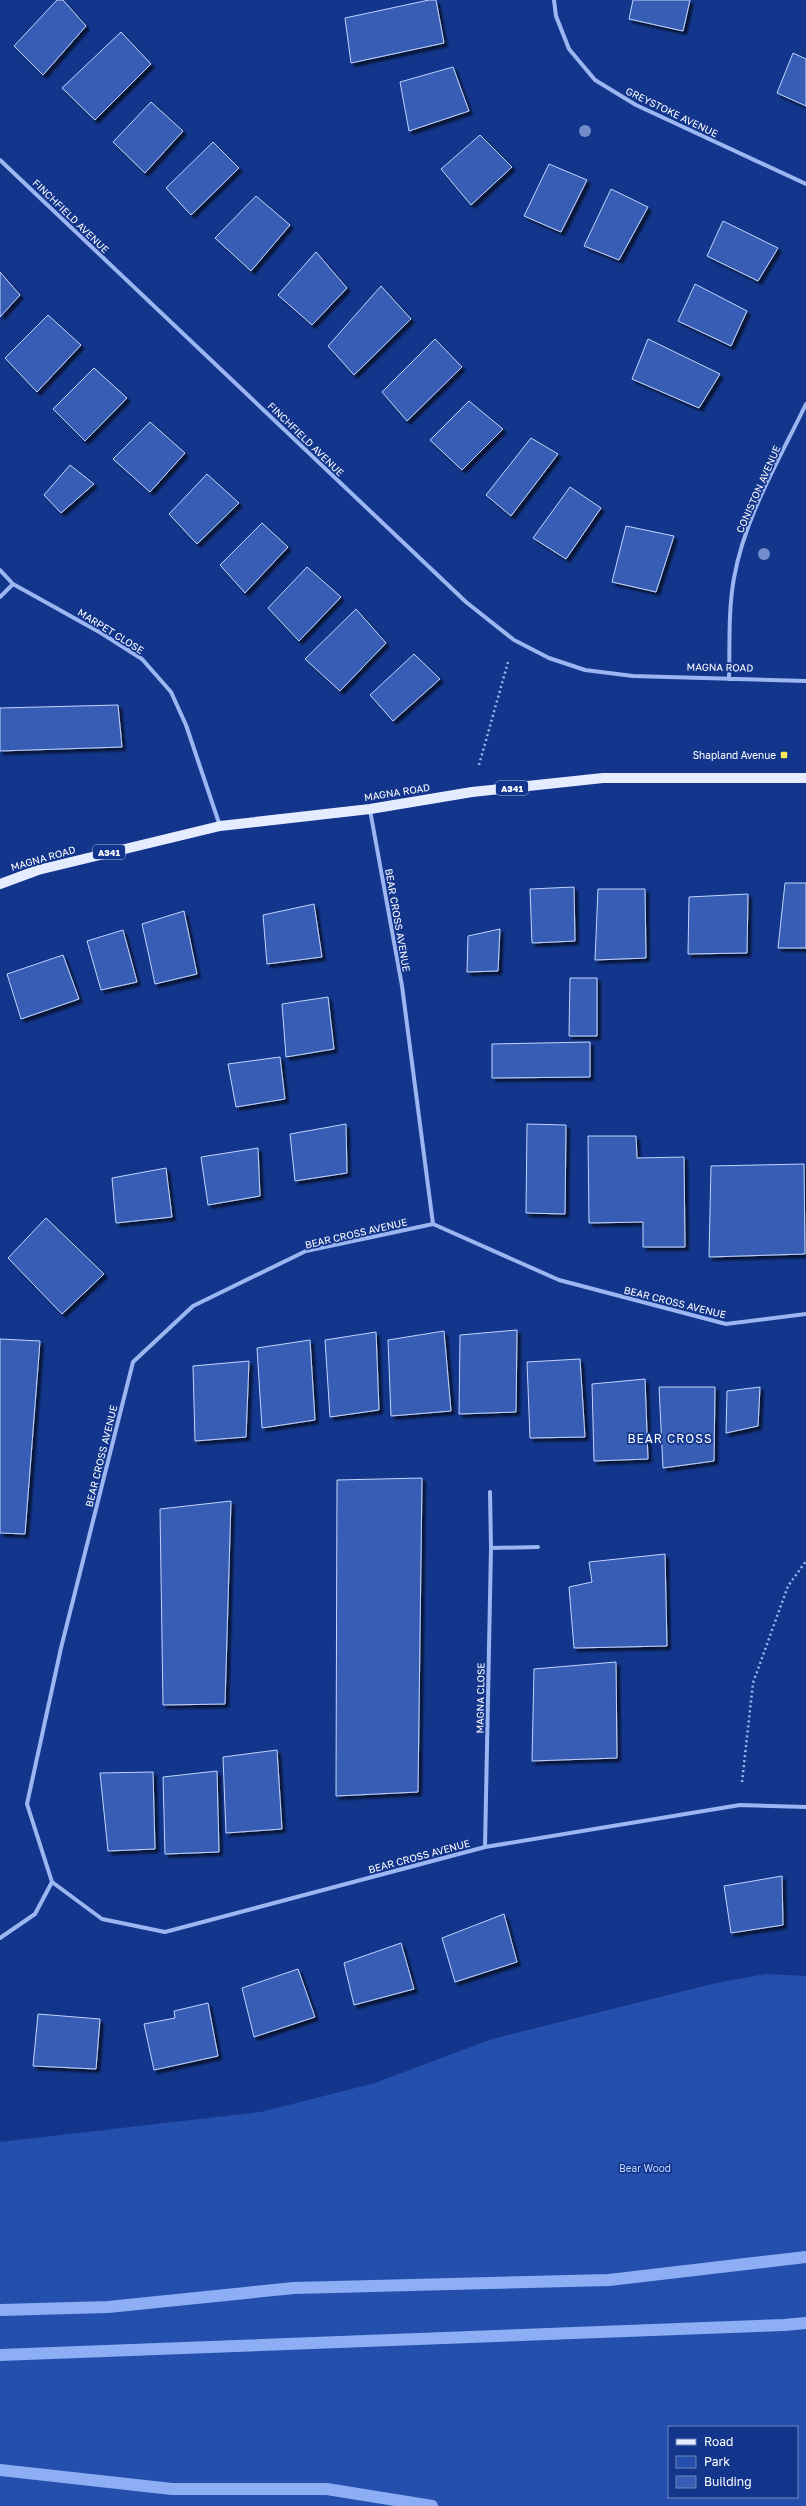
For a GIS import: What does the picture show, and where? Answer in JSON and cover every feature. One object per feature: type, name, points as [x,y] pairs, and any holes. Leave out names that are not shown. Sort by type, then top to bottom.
[{"type":"main road","name":"MAGNA ROAD","points":[[0,884],[38,870],[220,826],[370,809],[472,792],[603,778],[806,778]]},
{"type":"street","name":"GREYSTOKE AVENUE","points":[[554,0],[556,16],[569,49],[595,80],[636,105],[806,184]]},
{"type":"street","name":"FINCHFIELD AVENUE","points":[[0,160],[466,602],[514,640],[550,658],[585,670],[633,676]]},
{"type":"street","name":"CONISTON AVENUE","points":[[729,679],[734,579],[744,537],[762,493],[806,404]]},
{"type":"street","name":"MARPET CLOSE","points":[[0,570],[13,584],[101,633],[142,660],[171,692],[186,725],[220,826]]},
{"type":"street","points":[[0,597],[13,584]]},
{"type":"street","name":"MAGNA ROAD","points":[[633,676],[806,681]]},
{"type":"street","name":"BEAR CROSS AVENUE","points":[[370,809],[402,986],[433,1224]]},
{"type":"street","name":"BEAR CROSS AVENUE","points":[[806,1314],[726,1324],[559,1280],[433,1224],[306,1251],[193,1306],[133,1362],[61,1648],[27,1804],[52,1882],[102,1919],[165,1932],[485,1847],[740,1805],[806,1807]]},
{"type":"street","name":"MAGNA CLOSE","points":[[485,1847],[491,1548],[490,1492]]},
{"type":"street","points":[[491,1548],[538,1547]]},
{"type":"street","points":[[0,1938],[35,1914],[52,1882]]},
{"type":"path","points":[[472,792],[514,640]]},
{"type":"path","points":[[740,1805],[753,1683],[788,1586],[806,1561]]},
{"type":"green space","name":"Bear Wood","points":[[766,1974],[806,1976],[806,2506],[0,2506],[0,2142],[261,2112],[375,2083],[492,2039],[716,1983]]},
{"type":"building","points":[[57,0],[63,0],[86,26],[43,75],[14,46]]},
{"type":"building","points":[[429,0],[436,0],[444,43],[351,63],[345,18]]},
{"type":"building","points":[[633,0],[690,0],[683,31],[629,19]]},
{"type":"building","points":[[121,32],[151,64],[95,120],[62,88]]},
{"type":"building","points":[[793,53],[806,59],[806,106],[777,93]]},
{"type":"building","points":[[453,67],[469,111],[409,131],[400,82]]},
{"type":"building","points":[[151,102],[183,131],[145,173],[113,142]]},
{"type":"building","points":[[480,135],[512,167],[471,205],[441,169]]},
{"type":"building","points":[[213,142],[239,168],[191,215],[166,188]]},
{"type":"building","points":[[549,164],[587,180],[561,232],[524,216]]},
{"type":"building","points":[[611,189],[648,207],[619,260],[584,246]]},
{"type":"building","points":[[256,196],[290,225],[251,271],[215,238]]},
{"type":"building","points":[[723,221],[778,248],[758,281],[707,256]]},
{"type":"building","points":[[316,252],[347,288],[312,325],[278,295]]},
{"type":"building","points":[[0,272],[20,295],[0,317]]},
{"type":"building","points":[[695,284],[747,311],[731,346],[678,321]]},
{"type":"building","points":[[381,286],[411,319],[354,375],[328,346]]},
{"type":"building","points":[[48,315],[81,345],[37,392],[5,358]]},
{"type":"building","points":[[435,339],[462,367],[407,421],[382,392]]},
{"type":"building","points":[[648,339],[720,374],[699,408],[632,379]]},
{"type":"building","points":[[94,368],[127,398],[85,441],[53,409]]},
{"type":"building","points":[[469,401],[503,429],[462,470],[430,440]]},
{"type":"building","points":[[150,422],[185,453],[150,492],[113,459]]},
{"type":"building","points":[[531,438],[558,454],[511,516],[486,495]]},
{"type":"building","points":[[70,465],[94,484],[61,513],[44,495]]},
{"type":"building","points":[[207,474],[239,503],[197,544],[169,514]]},
{"type":"building","points":[[570,487],[601,508],[566,559],[533,538]]},
{"type":"building","points":[[262,523],[288,547],[245,593],[220,565]]},
{"type":"building","points":[[626,526],[674,536],[656,592],[612,582]]},
{"type":"building","points":[[307,567],[341,597],[299,641],[268,608]]},
{"type":"building","points":[[356,609],[386,643],[340,691],[305,659]]},
{"type":"building","points":[[414,654],[440,679],[393,721],[370,695]]},
{"type":"building","points":[[118,705],[122,747],[0,751],[0,708]]},
{"type":"building","points":[[785,883],[806,883],[806,948],[778,948]]},
{"type":"building","points":[[574,887],[575,941],[532,943],[530,889]]},
{"type":"building","points":[[598,889],[645,889],[646,958],[595,960]]},
{"type":"building","points":[[748,894],[747,953],[688,954],[689,897]]},
{"type":"building","points":[[314,904],[322,957],[267,964],[263,915]]},
{"type":"building","points":[[184,911],[197,974],[155,984],[142,924]]},
{"type":"building","points":[[500,929],[498,971],[467,972],[468,936]]},
{"type":"building","points":[[123,930],[137,982],[101,990],[87,941]]},
{"type":"building","points":[[63,955],[79,999],[21,1019],[7,974]]},
{"type":"building","points":[[570,978],[597,978],[597,1036],[569,1036]]},
{"type":"building","points":[[328,997],[334,1049],[286,1057],[282,1004]]},
{"type":"building","points":[[590,1042],[590,1077],[492,1078],[492,1044]]},
{"type":"building","points":[[280,1057],[285,1099],[236,1107],[228,1064]]},
{"type":"building","points":[[346,1124],[347,1173],[295,1181],[290,1134]]},
{"type":"building","points":[[527,1124],[566,1125],[565,1214],[526,1213]]},
{"type":"building","points":[[588,1136],[636,1136],[637,1158],[684,1157],[685,1247],[643,1247],[643,1222],[589,1223]]},
{"type":"building","points":[[258,1148],[260,1196],[208,1205],[201,1157]]},
{"type":"building","points":[[804,1164],[805,1254],[709,1257],[711,1166]]},
{"type":"building","points":[[166,1168],[172,1217],[116,1223],[112,1178]]},
{"type":"building","points":[[46,1218],[104,1274],[62,1314],[8,1258]]},
{"type":"building","points":[[517,1330],[516,1412],[459,1414],[460,1335]]},
{"type":"building","points":[[444,1331],[451,1411],[391,1416],[388,1340]]},
{"type":"building","points":[[376,1332],[379,1410],[330,1417],[325,1340]]},
{"type":"building","points":[[0,1339],[40,1341],[25,1534],[0,1533]]},
{"type":"building","points":[[310,1340],[315,1420],[262,1428],[257,1348]]},
{"type":"building","points":[[580,1359],[585,1437],[530,1438],[527,1362]]},
{"type":"building","points":[[249,1361],[246,1437],[195,1441],[193,1366]]},
{"type":"building","points":[[645,1379],[648,1459],[594,1461],[592,1384]]},
{"type":"building","points":[[659,1387],[715,1387],[714,1461],[663,1468]]},
{"type":"building","points":[[760,1387],[758,1426],[726,1433],[727,1391]]},
{"type":"building","points":[[422,1478],[418,1792],[336,1796],[337,1480]]},
{"type":"building","points":[[231,1501],[225,1704],[163,1705],[160,1509]]},
{"type":"building","points":[[665,1554],[667,1646],[574,1648],[569,1587],[592,1582],[589,1562]]},
{"type":"building","points":[[616,1662],[617,1758],[532,1761],[534,1669]]},
{"type":"building","points":[[277,1750],[282,1829],[226,1833],[223,1757]]},
{"type":"building","points":[[217,1771],[219,1852],[165,1854],[163,1777]]},
{"type":"building","points":[[153,1772],[155,1849],[108,1851],[100,1773]]},
{"type":"building","points":[[782,1876],[783,1925],[731,1933],[724,1886]]},
{"type":"building","points":[[504,1914],[517,1962],[455,1982],[442,1938]]},
{"type":"building","points":[[401,1943],[414,1989],[354,2005],[344,1963]]},
{"type":"building","points":[[298,1969],[315,2017],[254,2037],[242,1988]]},
{"type":"building","points":[[208,2003],[218,2056],[154,2070],[144,2024],[175,2018],[174,2011]]},
{"type":"building","points":[[38,2014],[100,2019],[96,2069],[33,2066]]},
{"type":"waterway","points":[[0,2310],[108,2307],[294,2288],[609,2280],[806,2257]]},
{"type":"waterway","points":[[0,2355],[806,2323]]},
{"type":"waterway","points":[[0,2470],[172,2489],[327,2489],[432,2506]]},
{"type":"place","name":"Shapland Avenue","points":[[784,755]]},
{"type":"district","name":"BEAR CROSS","points":[[670,1438]]}]
